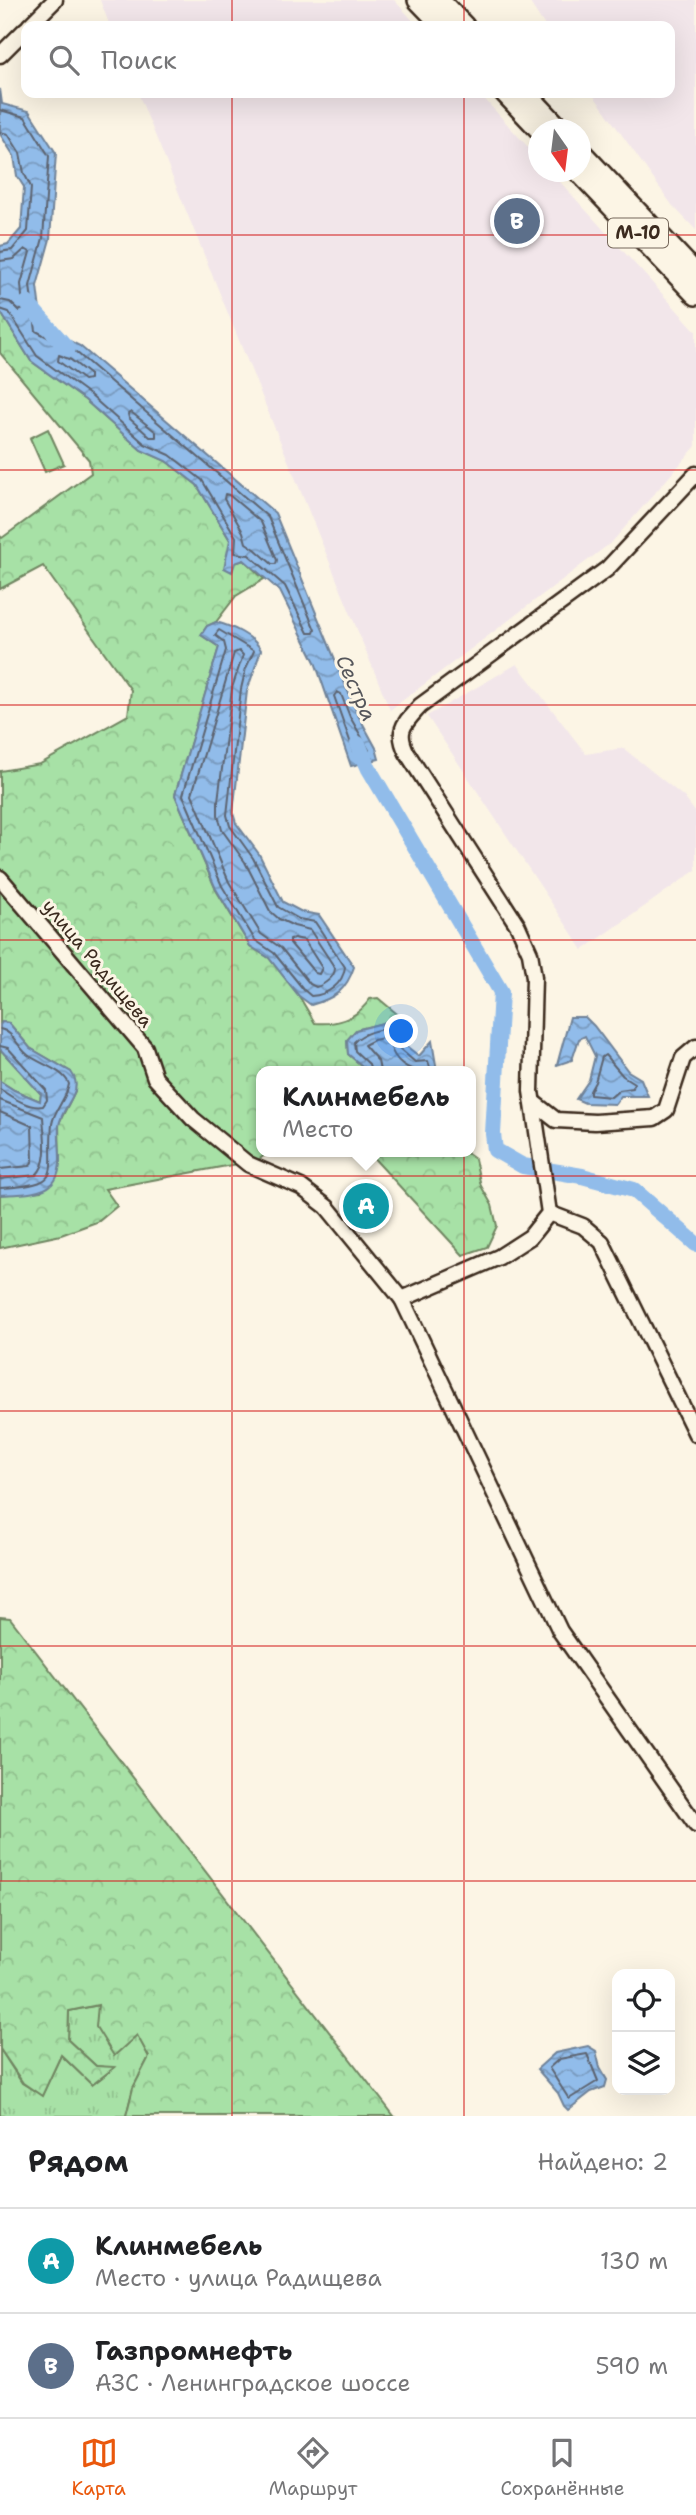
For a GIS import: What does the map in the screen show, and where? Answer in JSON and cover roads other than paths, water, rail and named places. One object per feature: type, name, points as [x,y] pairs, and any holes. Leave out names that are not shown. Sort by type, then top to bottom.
[{"type":"highway","points":[[418,0],[438,21]]},
{"type":"highway","points":[[439,0],[459,21]]},
{"type":"highway","points":[[510,98],[530,119]]},
{"type":"highway","points":[[531,98],[551,119]]},
{"type":"highway","name":"М-10","points":[[591,163],[696,274]]},
{"type":"highway","name":"М-10","points":[[589,182],[696,295]]},
{"type":"street","points":[[33,21],[55,0]]},
{"type":"street","points":[[0,55],[21,33]]},
{"type":"street","points":[[402,1299],[499,1258],[530,1237],[549,1213],[531,1091],[534,977],[530,953],[518,926],[407,753],[403,745],[403,725],[420,706],[607,569],[696,474]]},
{"type":"street","name":"улица Радищева","points":[[0,878],[145,1048],[155,1078],[193,1119],[248,1164],[302,1186],[327,1207],[402,1299],[560,1631],[696,1825]]},
{"type":"street","points":[[533,1105],[556,1120],[595,1122],[654,1118],[666,1110],[684,1058],[696,1048]]},
{"type":"street","points":[[549,1213],[583,1226],[602,1242],[696,1434]]},
{"type":"water","points":[[0,89],[2,104],[29,111],[56,153],[50,239],[37,286],[42,327],[80,346],[275,513],[357,713],[379,759],[351,766],[315,662],[280,591],[244,560],[235,563],[232,572],[224,568],[230,540],[197,485],[166,461],[141,450],[85,400],[31,361],[0,311],[0,246],[8,244],[21,229],[24,187],[17,176],[14,156],[0,134]]},
{"type":"water","points":[[216,622],[248,636],[261,650],[247,691],[233,813],[236,823],[259,854],[283,902],[302,912],[319,915],[354,967],[343,988],[327,999],[311,1005],[299,996],[269,958],[250,946],[216,889],[175,795],[219,647],[201,635],[207,626]]},
{"type":"water","points":[[570,1017],[585,1017],[594,1026],[628,1071],[641,1079],[648,1096],[621,1096],[615,1104],[585,1103],[576,1099],[589,1080],[595,1056],[585,1036],[579,1039],[572,1060],[557,1065]]},
{"type":"water","points":[[402,1018],[410,1019],[412,1032],[405,1045],[419,1056],[432,1041],[436,1066],[362,1066],[348,1054],[347,1040],[356,1030]]},
{"type":"water","points":[[2,1022],[9,1023],[30,1048],[71,1072],[75,1079],[74,1092],[59,1126],[59,1171],[52,1184],[35,1192],[0,1195],[0,1081],[40,1101],[41,1094],[0,1049]]},
{"type":"water","points":[[588,2046],[596,2051],[600,2068],[607,2080],[605,2087],[591,2092],[568,2110],[558,2093],[537,2069],[555,2053]]},
{"type":"waterway","name":"Сестра","points":[[27,303],[68,349]]},
{"type":"waterway","name":"Сестра","points":[[358,744],[369,769],[501,992],[493,1134],[495,1150],[523,1166],[582,1176],[634,1190],[696,1244]]},
{"type":"place","name":"Газпромнефть","points":[[517,221]]},
{"type":"place","name":"Клинмебель","points":[[366,1206]]}]
